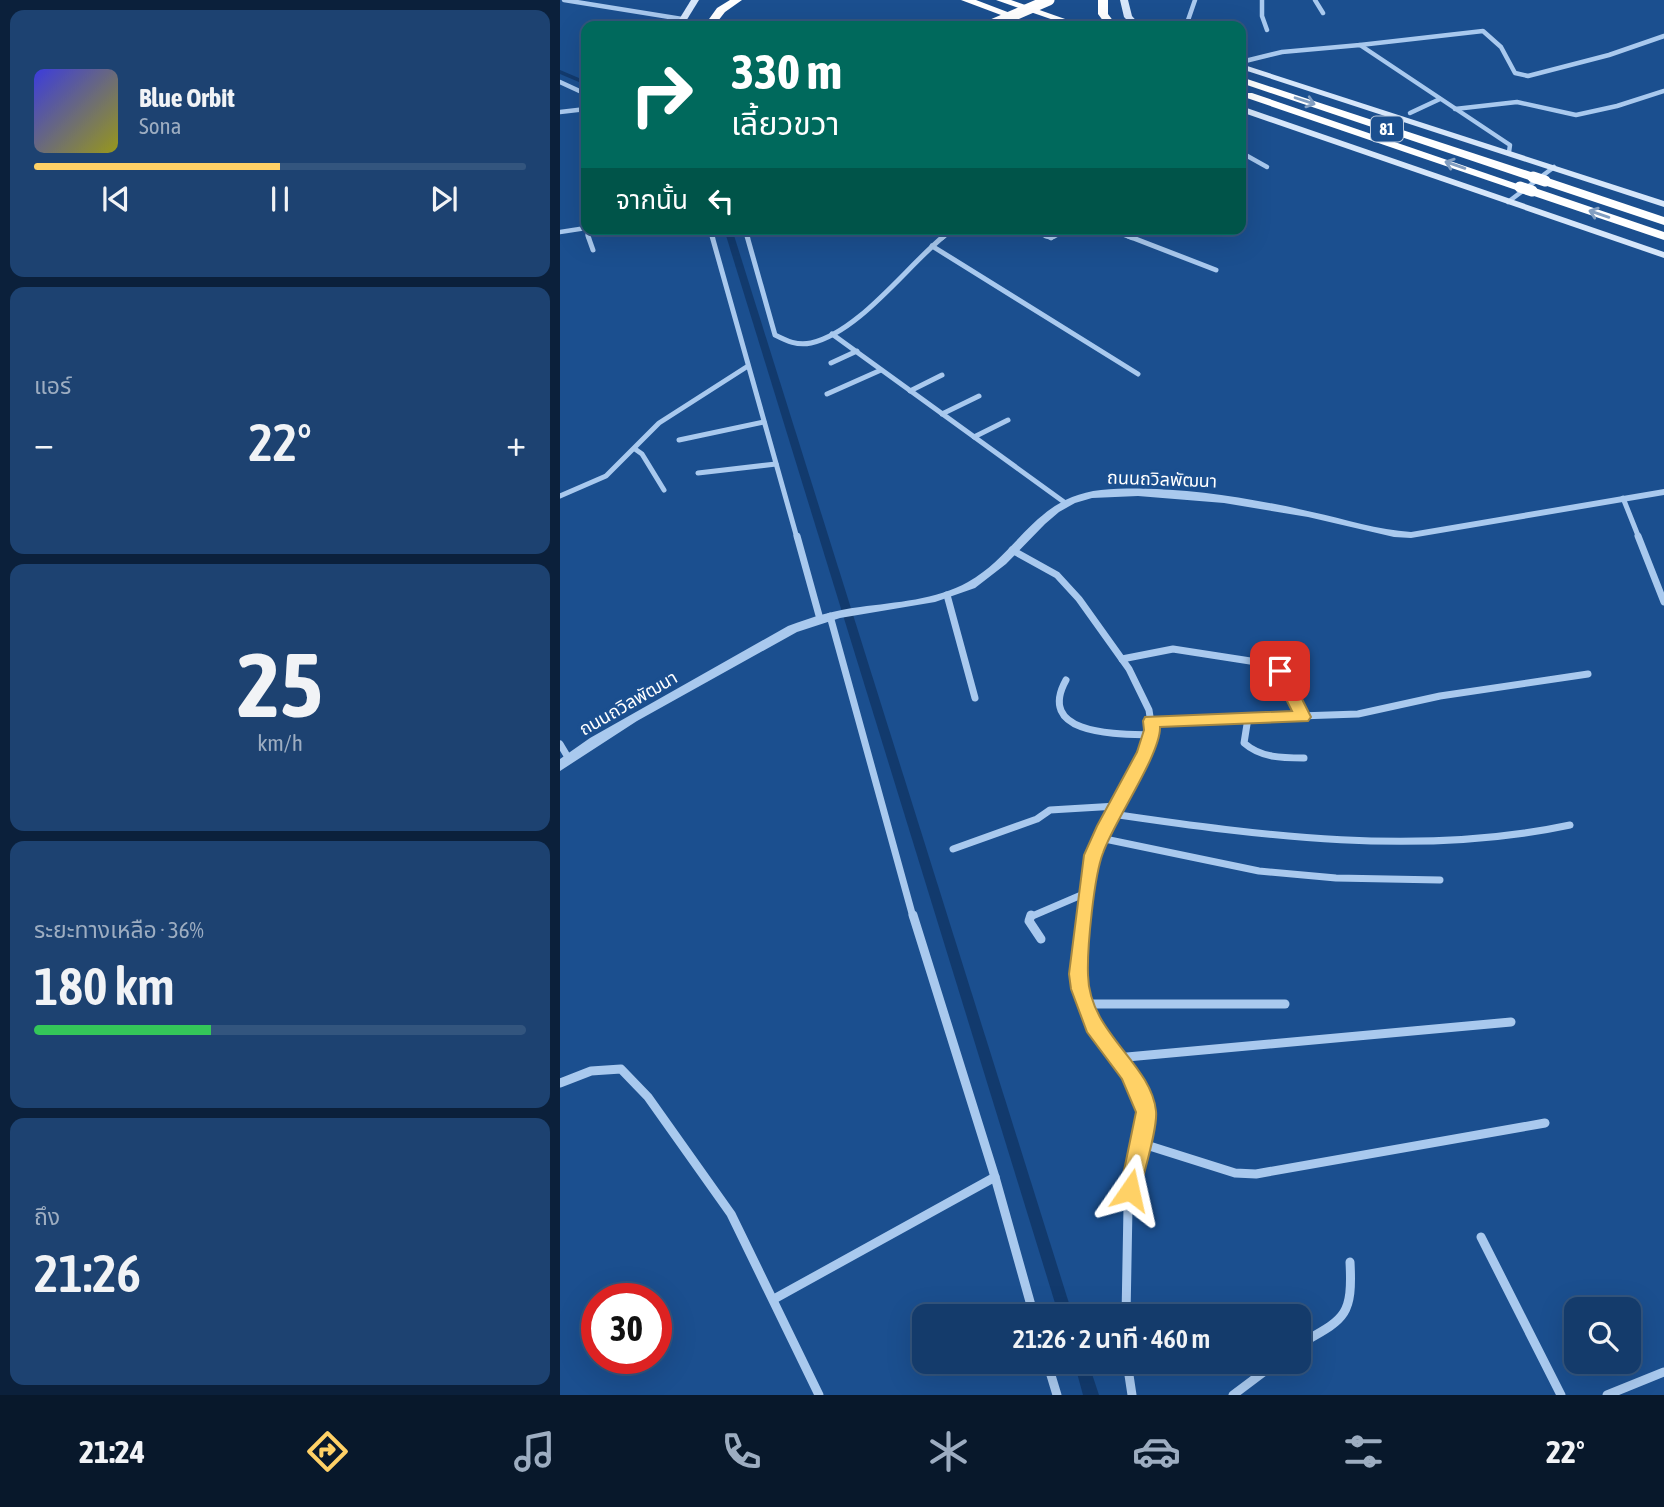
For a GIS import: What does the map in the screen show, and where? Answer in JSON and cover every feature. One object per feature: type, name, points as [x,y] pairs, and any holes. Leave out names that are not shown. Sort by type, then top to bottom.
[{"type":"highway","points":[[700,21],[714,0]]},
{"type":"highway","points":[[713,21],[721,10],[737,0]]},
{"type":"highway","points":[[964,0],[1029,21]]},
{"type":"highway","points":[[1001,0],[1065,21]]},
{"type":"highway","points":[[1001,21],[1049,0]]},
{"type":"highway","points":[[1016,21],[1064,0]]},
{"type":"highway","points":[[1103,0],[1103,14],[1108,21]]},
{"type":"highway","name":"81","points":[[1246,82],[1664,221]]},
{"type":"highway","name":"81","points":[[1246,95],[1664,236]]},
{"type":"main road","points":[[681,21],[695,0]]},
{"type":"main road","points":[[1124,0],[1128,17],[1132,21]]},
{"type":"main road","points":[[1246,66],[1664,204]]},
{"type":"main road","points":[[1246,111],[1664,255]]},
{"type":"street","points":[[564,0],[670,21]]},
{"type":"street","points":[[1188,21],[1195,0]]},
{"type":"street","points":[[1262,0],[1262,16],[1267,30]]},
{"type":"street","points":[[1315,0],[1323,13]]},
{"type":"street","points":[[1246,63],[1282,52],[1483,31],[1502,47],[1515,73],[1528,76],[1664,36]]},
{"type":"street","points":[[1360,45],[1510,145],[1509,152]]},
{"type":"street","points":[[560,82],[581,92]]},
{"type":"street","points":[[1455,109],[1517,102],[1576,115],[1617,106],[1664,91]]},
{"type":"street","points":[[1410,113],[1440,99]]},
{"type":"street","points":[[560,112],[581,110]]},
{"type":"street","points":[[1246,156],[1267,167]]},
{"type":"street","points":[[1508,202],[1554,167]]},
{"type":"street","points":[[560,232],[581,230]]},
{"type":"street","points":[[588,235],[593,250]]},
{"type":"street","points":[[712,235],[776,464],[829,616],[912,912],[995,1177],[1031,1304]]},
{"type":"street","points":[[747,235],[775,335],[783,342],[791,343],[806,343],[832,334],[857,320],[946,235]]},
{"type":"street","points":[[1125,235],[1216,270]]},
{"type":"street","points":[[932,246],[1138,374]]},
{"type":"street","points":[[832,334],[1065,502]]},
{"type":"street","points":[[831,363],[857,351]]},
{"type":"street","points":[[560,496],[598,482],[659,423],[748,366]]},
{"type":"street","points":[[827,394],[881,370]]},
{"type":"street","points":[[910,391],[942,375]]},
{"type":"street","points":[[942,414],[979,396]]},
{"type":"street","points":[[974,438],[1008,420]]},
{"type":"street","points":[[679,440],[764,422]]},
{"type":"street","points":[[635,449],[664,489]]},
{"type":"street","points":[[698,473],[776,464]]},
{"type":"street","name":"ถนนถวิลพัฒนา","points":[[564,763],[602,737],[791,630],[829,616],[947,595],[984,577],[1035,524],[1065,502],[1111,493],[1182,495],[1287,508],[1394,534],[1411,535],[1664,492]]},
{"type":"street","points":[[1623,498],[1664,602]]},
{"type":"street","points":[[1012,550],[1057,575],[1079,599],[1122,659],[1149,710],[1151,721],[1151,735],[1133,779],[1093,855],[1086,893],[1079,974],[1084,1004],[1100,1040],[1129,1073],[1141,1095],[1146,1112],[1128,1207],[1126,1304]]},
{"type":"street","points":[[947,595],[975,698]]},
{"type":"street","points":[[1122,659],[1173,649],[1263,661],[1276,666],[1280,671],[1303,717]]},
{"type":"street","points":[[1151,721],[1358,714],[1440,696],[1588,674]]},
{"type":"street","points":[[1066,680],[1059,698],[1067,721],[1077,727],[1097,731],[1151,735]]},
{"type":"street","points":[[1248,718],[1244,743],[1248,748],[1282,757],[1304,758]]},
{"type":"street","points":[[560,744],[564,763]]},
{"type":"street","points":[[953,849],[1037,819],[1050,810],[1115,810],[1293,839],[1386,842],[1470,839],[1570,825]]},
{"type":"street","points":[[1100,838],[1259,871],[1336,878],[1440,880]]},
{"type":"street","points":[[1041,939],[1031,927],[1031,915],[1086,893]]},
{"type":"street","points":[[1084,1004],[1284,1004]]},
{"type":"street","points":[[1116,1058],[1511,1023]]},
{"type":"street","points":[[560,1083],[591,1071],[608,1068],[621,1069],[633,1079],[731,1214],[819,1395]]},
{"type":"street","points":[[1140,1143],[1235,1172],[1256,1174],[1545,1123]]},
{"type":"street","points":[[774,1299],[995,1177]]},
{"type":"street","points":[[1481,1237],[1561,1395]]},
{"type":"street","points":[[1311,1337],[1343,1318],[1352,1297],[1350,1262]]},
{"type":"street","points":[[1607,1395],[1664,1372]]},
{"type":"street","points":[[1051,1374],[1057,1395]]},
{"type":"street","points":[[1129,1374],[1132,1395]]},
{"type":"street","points":[[1233,1395],[1260,1374]]},
{"type":"waterway","points":[[560,72],[581,81]]},
{"type":"waterway","points":[[730,235],[1062,1304]]},
{"type":"waterway","points":[[1085,1374],[1091,1395]]},
{"type":"route","points":[[1130,1190],[1146,1112],[1141,1095],[1129,1073],[1100,1040],[1080,989],[1086,893],[1093,855],[1105,826],[1133,779],[1145,752],[1152,730],[1151,721],[1303,717],[1280,671]]}]
